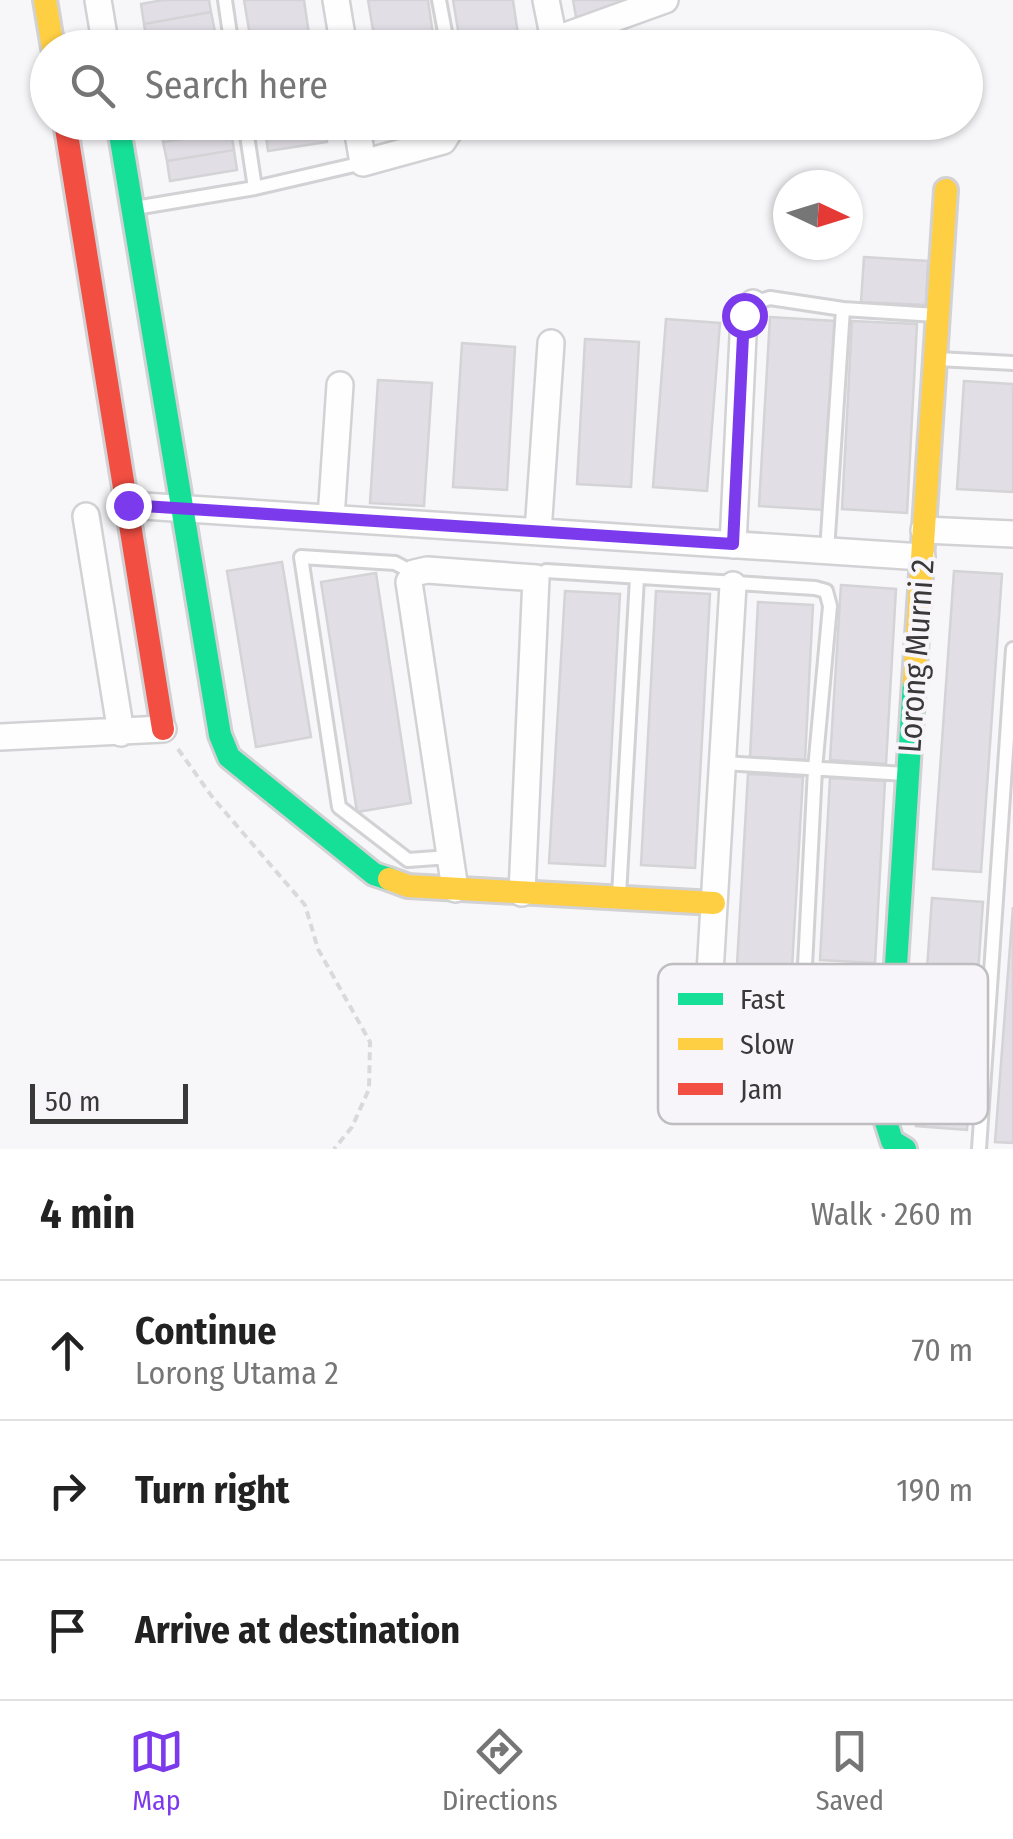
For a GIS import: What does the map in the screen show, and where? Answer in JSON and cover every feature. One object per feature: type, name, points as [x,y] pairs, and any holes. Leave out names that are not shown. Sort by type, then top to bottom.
[{"type":"street","points":[[45,0],[49,30]]},
{"type":"street","points":[[98,0],[103,30]]},
{"type":"street","points":[[336,0],[341,30]]},
{"type":"street","points":[[546,0],[551,30]]},
{"type":"street","points":[[589,30],[665,0]]},
{"type":"street","points":[[0,736],[164,729],[68,140]]},
{"type":"street","points":[[121,140],[220,735],[229,757],[374,874],[408,886],[714,903]]},
{"type":"street","points":[[359,140],[363,163],[444,140]]},
{"type":"street","name":"Lorong Murni 2","points":[[896,964],[946,190]]},
{"type":"street","points":[[733,544],[744,315],[753,303]]},
{"type":"street","points":[[538,532],[551,343]]},
{"type":"street","points":[[331,518],[340,385]]},
{"type":"street","points":[[128,505],[922,557]]},
{"type":"street","points":[[86,516],[121,733]]},
{"type":"street","points":[[924,530],[1013,534]]},
{"type":"street","points":[[455,889],[409,582],[414,573],[427,570],[536,578],[522,893]]},
{"type":"street","points":[[710,964],[733,585]]},
{"type":"street","name":"Lorong Murni 2","points":[[887,1124],[892,1141],[905,1149]]},
{"type":"lane","points":[[224,0],[229,30]]},
{"type":"lane","points":[[439,0],[445,30]]},
{"type":"lane","points":[[248,140],[256,188]]},
{"type":"lane","points":[[132,208],[256,188],[363,163]]},
{"type":"lane","points":[[753,303],[770,298],[938,316]]},
{"type":"lane","points":[[827,551],[843,308]]},
{"type":"lane","points":[[935,358],[1013,363]]},
{"type":"lane","points":[[414,573],[395,562],[301,557],[338,807],[408,860],[450,856]]},
{"type":"lane","points":[[536,578],[546,571],[826,591],[830,606],[815,769],[805,964]]},
{"type":"lane","points":[[619,898],[636,578]]},
{"type":"lane","points":[[988,1028],[1013,649]]},
{"type":"lane","points":[[723,763],[908,774]]},
{"type":"lane","points":[[980,1149],[982,1124]]},
{"type":"path","points":[[164,729],[213,798],[305,904],[318,949],[370,1042],[369,1090],[352,1127],[334,1149]]},
{"type":"building","points":[[209,0],[211,12],[144,24],[141,4]]},
{"type":"building","points":[[244,0],[304,0],[308,30],[249,30]]},
{"type":"building","points":[[368,0],[428,0],[432,30],[373,30]]},
{"type":"building","points":[[453,0],[513,0],[517,30],[458,30]]},
{"type":"building","points":[[573,0],[632,0],[634,7],[576,17]]},
{"type":"building","points":[[211,12],[215,30],[145,30],[144,24]]},
{"type":"building","points":[[232,140],[234,150],[167,161],[163,142]]},
{"type":"building","points":[[266,140],[327,140],[327,142],[268,151]]},
{"type":"building","points":[[234,150],[237,170],[170,181],[167,161]]},
{"type":"building","points":[[864,257],[928,261],[926,305],[861,302]]},
{"type":"building","points":[[770,317],[835,321],[824,510],[759,506]]},
{"type":"building","points":[[666,319],[720,323],[707,491],[653,487]]},
{"type":"building","points":[[852,321],[917,324],[907,513],[842,509]]},
{"type":"building","points":[[585,339],[639,342],[631,487],[577,484]]},
{"type":"building","points":[[462,343],[515,347],[507,490],[453,487]]},
{"type":"building","points":[[378,380],[432,383],[424,506],[370,503]]},
{"type":"building","points":[[964,381],[1013,384],[1013,492],[957,489]]},
{"type":"building","points":[[282,562],[311,737],[256,747],[227,571]]},
{"type":"building","points":[[954,571],[1002,574],[981,872],[933,869]]},
{"type":"building","points":[[376,573],[411,803],[357,812],[321,582]]},
{"type":"building","points":[[841,585],[896,589],[886,764],[830,760]]},
{"type":"building","points":[[565,591],[620,594],[605,866],[549,863]]},
{"type":"building","points":[[656,591],[710,594],[695,868],[641,865]]},
{"type":"building","points":[[758,602],[813,605],[805,760],[750,757]]},
{"type":"building","points":[[748,774],[803,777],[792,964],[737,964]]},
{"type":"building","points":[[830,778],[885,781],[875,963],[820,960]]},
{"type":"building","points":[[932,898],[983,902],[979,964],[927,964]]},
{"type":"building","points":[[1013,907],[1013,1143],[995,1142]]},
{"type":"building","points":[[916,1124],[967,1124],[967,1130]]},
{"type":"traffic: fast","points":[[121,140],[220,735],[229,757],[374,874],[389,879]]},
{"type":"traffic: fast","points":[[896,964],[914,682]]},
{"type":"traffic: fast","points":[[887,1124],[892,1141],[905,1149]]},
{"type":"traffic: slow","points":[[45,0],[50,30]]},
{"type":"traffic: slow","points":[[914,682],[946,190]]},
{"type":"traffic: slow","points":[[389,879],[408,886],[714,903]]},
{"type":"traffic: jam","points":[[68,140],[163,729]]},
{"type":"route","points":[[128,505],[733,544],[744,315]]}]
